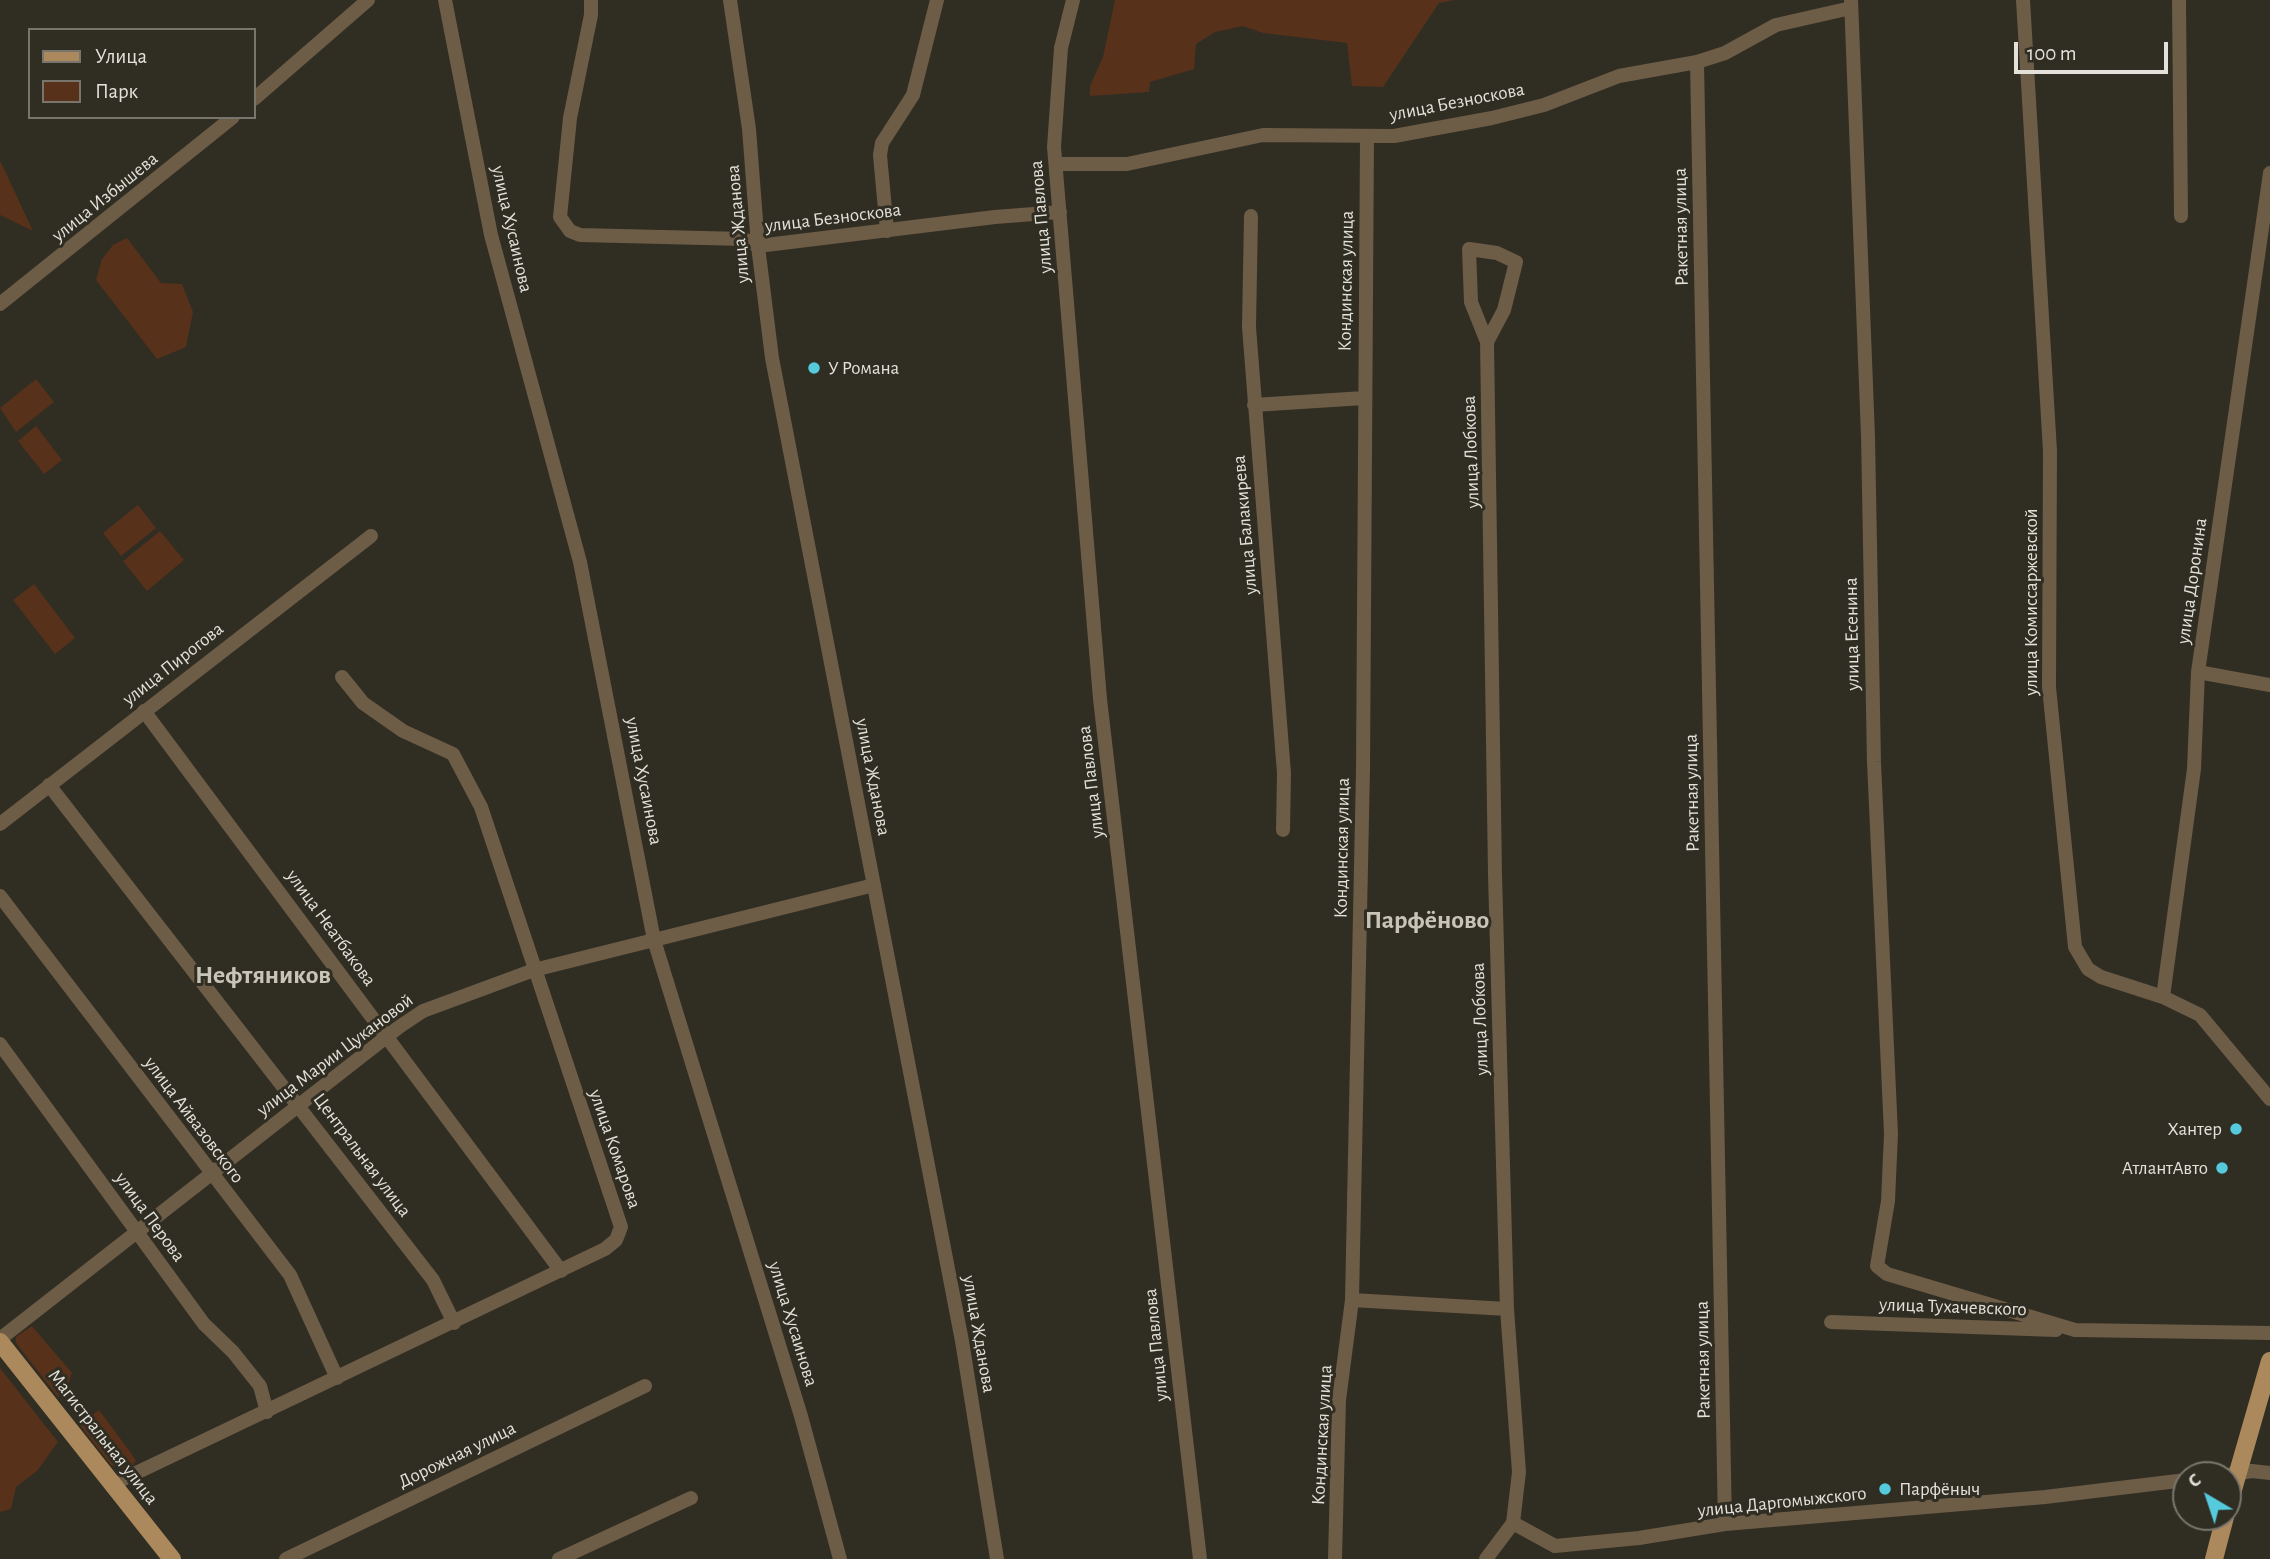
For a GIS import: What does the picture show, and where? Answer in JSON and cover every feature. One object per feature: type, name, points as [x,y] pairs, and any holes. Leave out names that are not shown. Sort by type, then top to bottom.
[{"type":"main road","name":"Магистральная улица","points":[[0,1341],[172,1559]]},
{"type":"main road","points":[[2237,1461],[2270,1361]]},
{"type":"main road","points":[[2214,1559],[2221,1531]]},
{"type":"street","points":[[256,97],[368,0]]},
{"type":"street","name":"улица Хусаинова","points":[[445,0],[491,235],[580,562],[654,940],[801,1416],[840,1559]]},
{"type":"street","name":"улица Безноскова","points":[[591,0],[591,15],[570,118],[560,217],[570,231],[580,235],[744,239],[758,246],[1060,212]]},
{"type":"street","name":"улица Жданова","points":[[730,0],[749,129],[758,246],[772,358],[962,1341],[998,1559]]},
{"type":"street","points":[[887,231],[880,155],[882,143],[913,94],[937,0]]},
{"type":"street","name":"улица Павлова","points":[[1073,0],[1061,48],[1054,147],[1100,699],[1200,1559]]},
{"type":"street","name":"улица Комиссаржевской","points":[[2023,0],[2050,451],[2049,687],[2075,947],[2088,969],[2101,977],[2163,997],[2200,1014],[2270,1099]]},
{"type":"street","points":[[2179,0],[2180,216]]},
{"type":"street","name":"улица Безноскова","points":[[1056,164],[1127,164],[1264,135],[1394,136],[1492,118],[1544,105],[1619,76],[1697,62],[1725,53],[1776,24],[1851,4]]},
{"type":"street","name":"улица Есенина","points":[[1851,4],[1868,436],[1874,762],[1891,1134],[1888,1201],[1877,1266]]},
{"type":"street","name":"Ракетная улица","points":[[1697,62],[1725,1524]]},
{"type":"street","name":"улица Избышева","points":[[0,304],[231,119]]},
{"type":"street","name":"Кондинская улица","points":[[1335,1559],[1339,1400],[1352,1300],[1363,770],[1367,137]]},
{"type":"street","name":"улица Доронина","points":[[2163,997],[2194,769],[2198,672],[2270,173]]},
{"type":"street","name":"улица Балакирева","points":[[1251,216],[1249,327],[1284,773],[1283,830]]},
{"type":"street","name":"улица Лобкова","points":[[1487,342],[1504,310],[1516,261],[1497,253],[1468,249],[1471,302],[1487,342],[1495,874],[1507,1309],[1519,1472],[1513,1523]]},
{"type":"street","points":[[1254,405],[1364,398]]},
{"type":"street","name":"улица Пирогова","points":[[0,824],[370,536]]},
{"type":"street","points":[[2198,672],[2270,685]]},
{"type":"street","name":"улица Комарова","points":[[113,1484],[605,1249],[616,1240],[621,1227],[481,807],[453,754],[393,724],[363,703],[342,677]]},
{"type":"street","name":"улица Неатбакова","points":[[144,711],[561,1271]]},
{"type":"street","name":"Центральная улица","points":[[49,785],[433,1280],[454,1323]]},
{"type":"street","name":"улица Марии Цукановой","points":[[0,1341],[387,1037],[439,1003],[534,970],[874,885]]},
{"type":"street","name":"улица Айвазовского","points":[[0,896],[290,1275],[337,1378]]},
{"type":"street","name":"улица Перова","points":[[0,1044],[204,1324],[233,1352],[260,1386],[267,1412]]},
{"type":"street","name":"улица Тухачевского","points":[[1877,1266],[1887,1274],[2075,1330]]},
{"type":"street","points":[[1352,1300],[1507,1309]]},
{"type":"street","name":"улица Тухачевского","points":[[1831,1322],[2270,1333]]},
{"type":"street","name":"Дорожная улица","points":[[286,1559],[645,1386]]},
{"type":"street","points":[[2242,1473],[2270,1473]]},
{"type":"street","name":"улица Даргомыжского","points":[[1513,1523],[1555,1545],[1639,1538],[1725,1524],[2045,1497],[2172,1482]]},
{"type":"street","points":[[559,1559],[691,1498]]},
{"type":"street","points":[[1486,1559],[1513,1523]]},
{"type":"green space","points":[[1115,0],[1455,0],[1439,3],[1383,87],[1352,86],[1347,43],[1263,33],[1243,26],[1215,32],[1196,44],[1194,69],[1150,82],[1149,92],[1090,96],[1090,86],[1103,57]]},
{"type":"green space","points":[[0,161],[5,171],[33,231],[0,215]]},
{"type":"green space","points":[[127,238],[161,283],[182,284],[193,312],[186,347],[157,359],[96,280],[102,259],[113,245]]},
{"type":"green space","points":[[36,379],[54,402],[16,432],[0,408]]},
{"type":"green space","points":[[36,426],[62,460],[44,474],[18,441]]},
{"type":"green space","points":[[138,505],[156,528],[121,556],[103,533]]},
{"type":"green space","points":[[160,531],[184,560],[147,591],[123,561]]},
{"type":"green space","points":[[34,584],[75,638],[55,654],[13,600]]},
{"type":"green space","points":[[32,1326],[72,1373],[67,1387],[58,1397],[16,1343],[16,1337]]},
{"type":"green space","points":[[0,1368],[58,1442],[37,1471],[16,1487],[11,1509],[0,1512]]},
{"type":"green space","points":[[99,1410],[136,1461],[132,1466],[122,1469],[111,1465],[79,1424]]},
{"type":"place","name":"У Романа","points":[[814,368]]},
{"type":"place","name":"Хантер","points":[[2236,1129]]},
{"type":"place","name":"АтлантАвто","points":[[2222,1168]]},
{"type":"place","name":"Парфёныч","points":[[1885,1489]]},
{"type":"district","name":"Парфёново","points":[[1427,920]]},
{"type":"district","name":"Нефтяников","points":[[263,975]]}]
